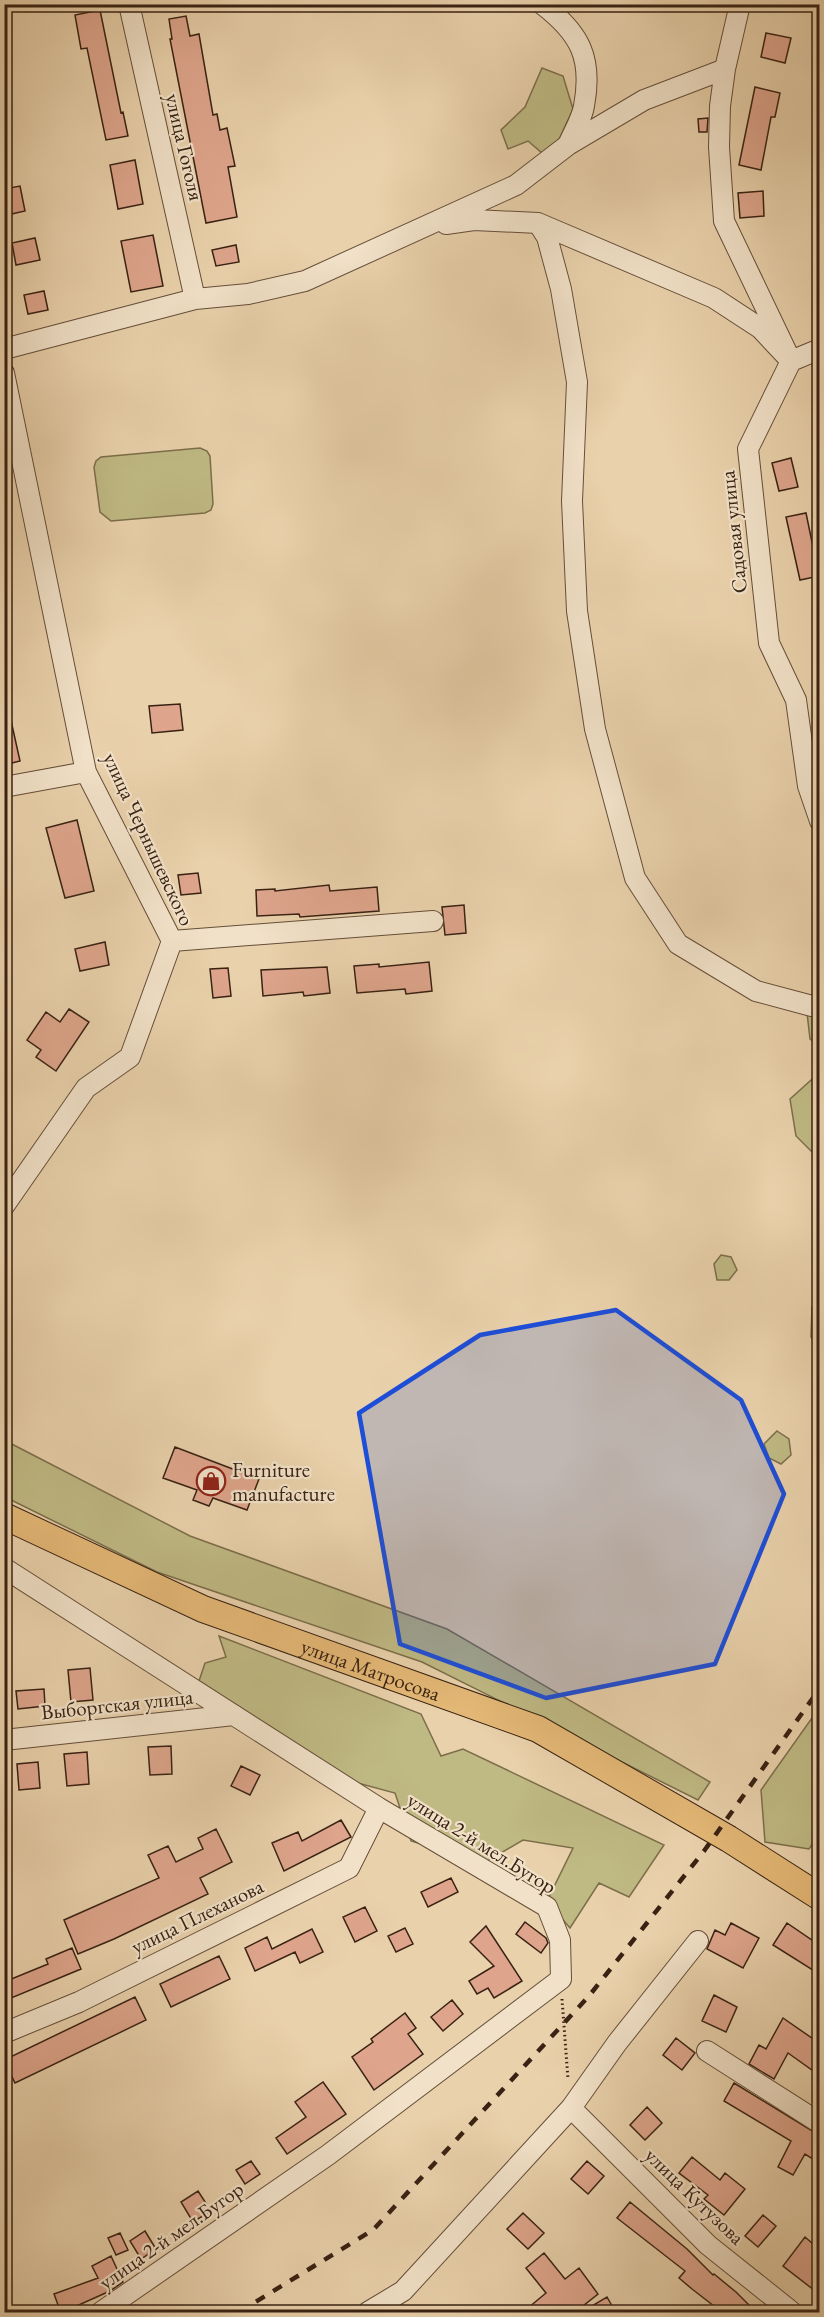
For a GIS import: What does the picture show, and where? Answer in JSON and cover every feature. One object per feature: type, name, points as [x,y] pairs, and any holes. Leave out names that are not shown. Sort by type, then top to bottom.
[{"type":"main road","name":"улица Матросова","points":[[4,1516],[203,1609],[538,1729],[729,1839],[819,1897]]},
{"type":"street","name":"улица Гоголя","points":[[129,4],[195,299]]},
{"type":"street","points":[[542,4],[559,17],[581,44],[586,70],[584,107],[568,145]]},
{"type":"street","points":[[741,4],[725,69],[720,106],[719,147],[724,221],[791,361]]},
{"type":"street","points":[[4,349],[195,299],[248,294],[305,281],[516,185],[568,145],[644,100],[725,69]]},
{"type":"street","points":[[426,226],[474,220],[538,223],[714,298],[760,328],[791,361]]},
{"type":"street","points":[[538,223],[547,237],[561,289],[577,382],[572,501],[577,611],[595,729],[635,878],[678,944],[756,991],[812,1006],[819,1005]]},
{"type":"street","points":[[791,361],[819,349]]},
{"type":"street","name":"Садовая улица","points":[[791,361],[748,449],[769,643],[796,700],[808,786],[819,821]]},
{"type":"street","name":"улица Чернышевского","points":[[4,373],[86,772],[172,941],[129,1057],[86,1088],[4,1206]]},
{"type":"street","points":[[4,787],[86,772]]},
{"type":"street","points":[[172,941],[434,921]]},
{"type":"street","name":"улица 2-й мел.Бугор","points":[[4,1568],[379,1808],[547,1907],[560,1940],[561,1979],[328,2155],[101,2313]]},
{"type":"street","name":"Выборгская улица","points":[[4,1740],[234,1715]]},
{"type":"street","name":"улица Плеханова","points":[[4,2033],[79,2002],[349,1868],[379,1808]]},
{"type":"street","points":[[368,2313],[403,2290],[571,2108],[616,2043],[698,1941]]},
{"type":"street","points":[[707,2051],[819,2123]]},
{"type":"street","name":"улица Кутузова","points":[[571,2108],[708,2245],[792,2313]]},
{"type":"path","points":[[561,1979],[571,2108]]},
{"type":"highlighted area","points":[[616,1310],[741,1400],[784,1494],[715,1664],[546,1698],[400,1644],[359,1413],[480,1335]]},
{"type":"shaded area","points":[[542,68],[563,76],[573,109],[557,144],[542,153],[528,141],[508,149],[501,130],[525,107]]},
{"type":"shaded area","points":[[200,448],[207,451],[210,456],[213,504],[211,510],[205,513],[111,521],[100,512],[94,467],[96,461],[101,457]]},
{"type":"shaded area","points":[[807,1013],[819,1013],[819,1047],[810,1039]]},
{"type":"shaded area","points":[[819,1073],[819,1159],[796,1136],[790,1099]]},
{"type":"shaded area","points":[[721,1255],[731,1257],[737,1270],[729,1280],[717,1280],[714,1264]]},
{"type":"shaded area","points":[[820,1306],[819,1346],[811,1337],[812,1307]]},
{"type":"shaded area","points":[[777,1431],[789,1439],[791,1455],[781,1464],[769,1458],[764,1444]]},
{"type":"shaded area","points":[[4,1440],[190,1536],[447,1629],[710,1782],[698,1800],[422,1662],[157,1572],[5,1497]]},
{"type":"shaded area","points":[[219,1636],[421,1714],[441,1756],[463,1749],[664,1845],[629,1897],[599,1883],[570,1928],[547,1901],[573,1848],[523,1840],[484,1863],[411,1841],[395,1793],[354,1782],[199,1681],[205,1663],[226,1657]]},
{"type":"shaded area","points":[[819,1708],[819,1834],[809,1849],[765,1842],[761,1790]]},
{"type":"building","points":[[100,10],[121,113],[123,112],[128,136],[106,140],[87,48],[81,49],[75,15]]},
{"type":"building","points":[[186,16],[190,36],[199,34],[213,115],[217,114],[220,130],[227,128],[235,166],[228,167],[237,217],[206,223],[170,39],[172,39],[169,19]]},
{"type":"building","points":[[766,33],[791,38],[785,63],[761,57]]},
{"type":"building","points":[[755,87],[780,93],[775,117],[771,117],[761,170],[739,165]]},
{"type":"building","points":[[708,118],[707,132],[699,132],[698,119]]},
{"type":"building","points":[[135,160],[143,204],[118,209],[110,165]]},
{"type":"building","points":[[20,186],[25,211],[7,215],[4,189]]},
{"type":"building","points":[[763,191],[764,216],[740,218],[738,193]]},
{"type":"building","points":[[153,235],[163,286],[131,292],[121,241]]},
{"type":"building","points":[[35,238],[40,260],[16,265],[12,243]]},
{"type":"building","points":[[236,245],[239,262],[216,266],[212,250]]},
{"type":"building","points":[[44,291],[48,310],[28,314],[24,295]]},
{"type":"building","points":[[791,458],[798,487],[779,491],[772,463]]},
{"type":"building","points":[[806,513],[819,576],[800,580],[786,517]]},
{"type":"building","points":[[180,704],[183,730],[152,733],[149,706]]},
{"type":"building","points":[[4,716],[10,716],[20,761],[4,765]]},
{"type":"building","points":[[77,820],[94,891],[65,898],[46,828]]},
{"type":"building","points":[[198,873],[201,893],[181,895],[178,875]]},
{"type":"building","points":[[329,885],[330,891],[377,887],[379,911],[300,917],[299,914],[257,916],[256,890],[275,889],[275,891]]},
{"type":"building","points":[[464,905],[466,933],[445,935],[442,907]]},
{"type":"building","points":[[105,942],[109,965],[80,971],[75,949]]},
{"type":"building","points":[[429,962],[432,991],[406,994],[405,989],[357,993],[354,966],[379,964],[379,967]]},
{"type":"building","points":[[327,967],[330,993],[304,996],[303,992],[263,996],[261,970]]},
{"type":"building","points":[[228,968],[231,996],[213,998],[210,969]]},
{"type":"building","points":[[69,1009],[89,1022],[56,1071],[36,1057],[41,1050],[27,1040],[46,1012],[60,1022]]},
{"type":"building","points":[[175,1447],[259,1479],[247,1510],[213,1498],[209,1506],[193,1500],[197,1490],[163,1478]]},
{"type":"building","points":[[90,1668],[93,1700],[71,1702],[68,1670]]},
{"type":"building","points":[[44,1689],[45,1706],[18,1709],[16,1691]]},
{"type":"building","points":[[171,1746],[172,1774],[150,1775],[148,1747]]},
{"type":"building","points":[[87,1752],[89,1784],[67,1786],[64,1754]]},
{"type":"building","points":[[38,1762],[40,1788],[19,1790],[17,1764]]},
{"type":"building","points":[[241,1766],[260,1775],[250,1795],[231,1786]]},
{"type":"building","points":[[341,1820],[351,1837],[284,1871],[272,1843],[298,1832],[302,1841]]},
{"type":"building","points":[[216,1829],[232,1862],[200,1878],[208,1894],[78,1954],[64,1920],[159,1878],[148,1855],[168,1846],[176,1862],[203,1849],[198,1838]]},
{"type":"building","points":[[451,1878],[458,1892],[428,1907],[421,1892]]},
{"type":"building","points":[[365,1907],[377,1931],[355,1942],[343,1917]]},
{"type":"building","points":[[525,1922],[546,1938],[548,1943],[541,1953],[516,1934]]},
{"type":"building","points":[[731,1923],[759,1938],[743,1968],[707,1949],[715,1930],[725,1935]]},
{"type":"building","points":[[787,1923],[819,1945],[819,1974],[773,1945]]},
{"type":"building","points":[[486,1926],[522,1981],[494,1998],[488,1988],[477,1994],[469,1981],[494,1966],[470,1942]]},
{"type":"building","points":[[405,1928],[413,1944],[396,1952],[388,1936]]},
{"type":"building","points":[[312,1929],[323,1952],[300,1963],[295,1952],[255,1971],[245,1948],[267,1937],[272,1949]]},
{"type":"building","points":[[72,1948],[81,1969],[4,2001],[4,1982],[48,1964],[46,1959]]},
{"type":"building","points":[[219,1956],[230,1979],[171,2007],[160,1984]]},
{"type":"building","points":[[714,1995],[737,2007],[726,2032],[702,2021]]},
{"type":"building","points":[[135,1997],[146,2020],[15,2083],[4,2060]]},
{"type":"building","points":[[452,2000],[463,2014],[443,2031],[431,2017]]},
{"type":"building","points":[[405,2013],[416,2028],[408,2034],[423,2054],[374,2090],[352,2057],[373,2042],[371,2039]]},
{"type":"building","points":[[783,2018],[819,2043],[819,2075],[788,2053],[774,2079],[749,2064],[759,2045],[766,2049]]},
{"type":"building","points":[[676,2038],[695,2053],[682,2070],[663,2055]]},
{"type":"building","points":[[323,2082],[346,2114],[287,2154],[276,2138],[306,2117],[295,2102]]},
{"type":"building","points":[[734,2083],[819,2135],[819,2163],[805,2154],[793,2175],[778,2167],[791,2141],[724,2101]]},
{"type":"building","points":[[647,2107],[662,2123],[645,2140],[630,2125]]},
{"type":"building","points":[[692,2157],[720,2180],[725,2173],[745,2189],[724,2215],[704,2199],[708,2195],[679,2173]]},
{"type":"building","points":[[251,2161],[260,2174],[245,2184],[236,2170]]},
{"type":"building","points":[[587,2161],[604,2176],[588,2194],[571,2179]]},
{"type":"building","points":[[198,2191],[211,2211],[193,2222],[181,2202]]},
{"type":"building","points":[[630,2202],[687,2249],[757,2313],[723,2313],[679,2278],[685,2271],[617,2218]]},
{"type":"building","points":[[523,2213],[544,2233],[528,2249],[507,2229]]},
{"type":"building","points":[[763,2215],[776,2226],[758,2247],[745,2236]]},
{"type":"building","points":[[145,2231],[156,2249],[141,2259],[130,2241]]},
{"type":"building","points":[[120,2233],[128,2250],[116,2255],[108,2238]]},
{"type":"building","points":[[805,2237],[819,2249],[819,2294],[783,2266]]},
{"type":"building","points":[[544,2253],[565,2279],[579,2268],[598,2294],[574,2313],[522,2313],[546,2293],[526,2268]]},
{"type":"building","points":[[111,2256],[123,2282],[110,2291],[61,2313],[54,2294],[98,2278],[92,2266]]},
{"type":"building","points":[[607,2297],[616,2313],[580,2313]]},
{"type":"railway","points":[[239,2312],[373,2230],[589,1996],[704,1851],[820,1688]]},
{"type":"place","name":"Furniture manufacture","points":[[211,1481]]}]
